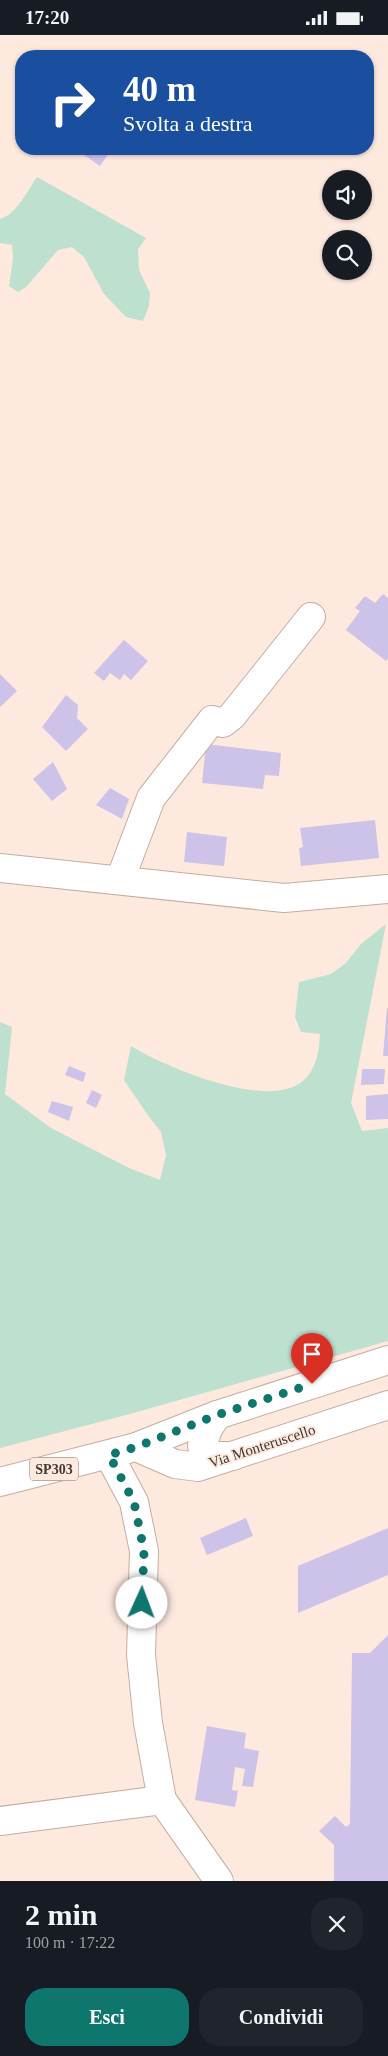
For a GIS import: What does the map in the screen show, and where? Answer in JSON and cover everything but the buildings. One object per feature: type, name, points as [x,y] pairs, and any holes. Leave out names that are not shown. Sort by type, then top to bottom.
[{"type":"street","points":[[120,881],[151,798],[212,719],[224,723],[232,716],[311,617]]},
{"type":"street","points":[[0,868],[284,898],[388,889]]},
{"type":"street","name":"SP303","points":[[0,1482],[136,1447],[217,1415],[388,1360]]},
{"type":"street","name":"Via Monteruscello","points":[[136,1447],[175,1463],[198,1467],[388,1405]]},
{"type":"street","points":[[217,1415],[208,1429],[202,1446],[206,1453],[215,1456],[235,1456]]},
{"type":"street","points":[[109,1455],[134,1502],[144,1551],[141,1655],[148,1723],[162,1800],[219,1881]]},
{"type":"street","points":[[0,1821],[162,1800]]},
{"type":"green space","points":[[37,177],[146,238],[138,249],[139,270],[150,293],[149,306],[143,321],[126,317],[104,294],[84,257],[72,247],[58,250],[26,287],[18,292],[9,286],[13,259],[12,245],[0,243],[0,219],[17,207]]},
{"type":"green space","points":[[386,924],[351,1103],[362,1131],[388,1128],[388,1341],[130,1414],[0,1448],[0,1022],[12,1027],[5,1094],[51,1128],[129,1168],[160,1180],[166,1155],[161,1132],[124,1080],[131,1046],[168,1065],[218,1083],[243,1089],[267,1091],[288,1089],[304,1080],[312,1070],[320,1040],[320,1034],[301,1032],[295,1017],[299,982],[331,974],[346,963],[361,944]]},
{"type":"route","points":[[142,1603],[144,1551],[134,1502],[109,1455],[136,1447],[217,1415],[312,1384]]}]
